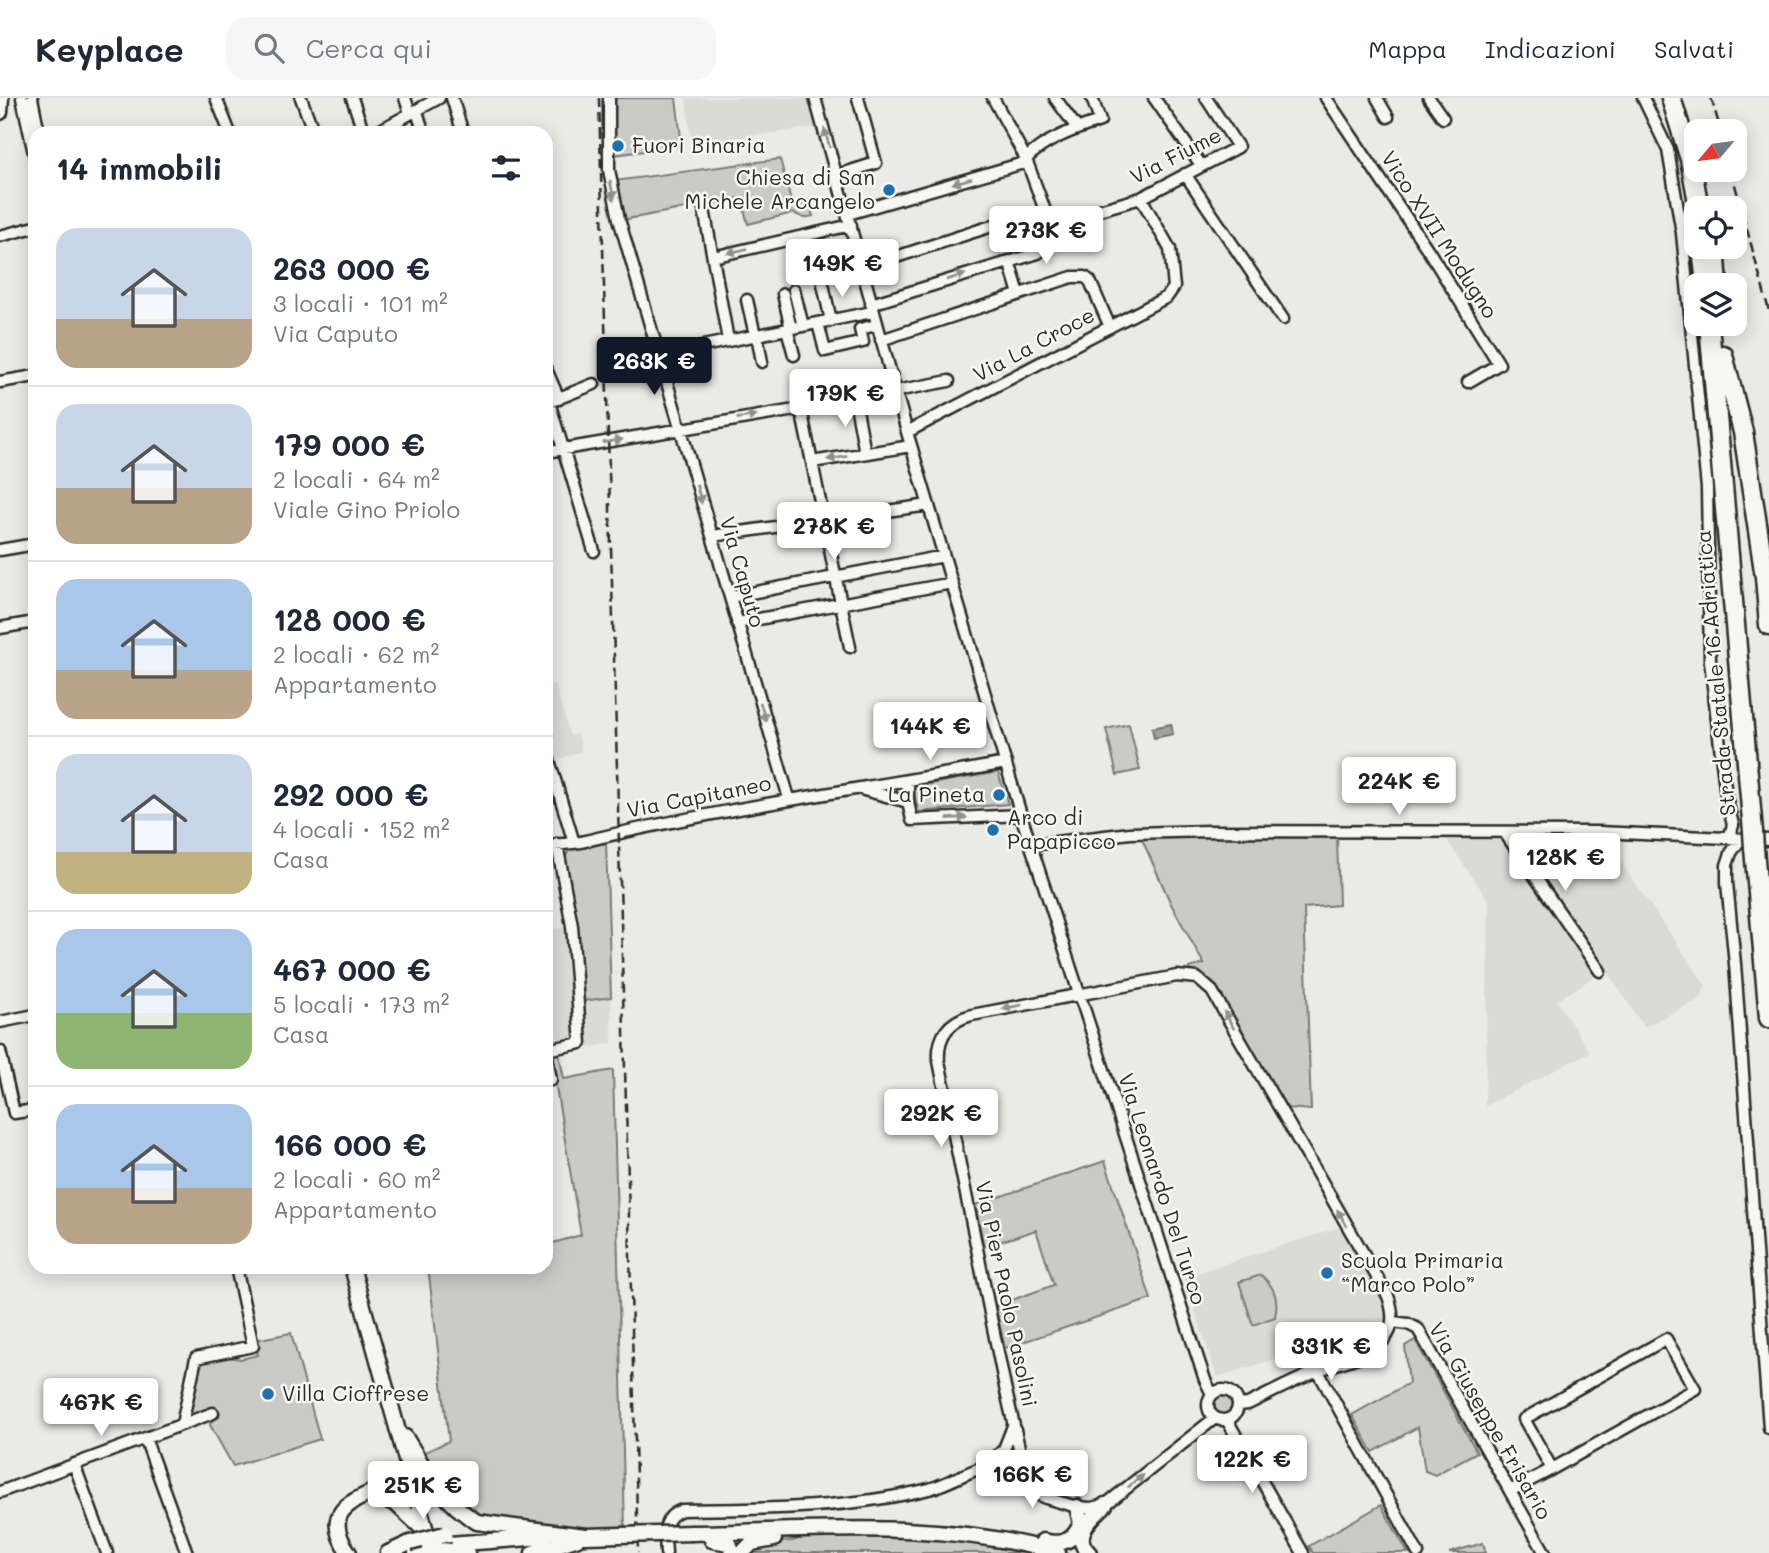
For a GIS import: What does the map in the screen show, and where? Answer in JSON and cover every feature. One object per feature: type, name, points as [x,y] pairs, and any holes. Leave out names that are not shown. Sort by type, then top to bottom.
[{"type":"highway","points":[[1671,98],[1690,159],[1697,196]]},
{"type":"highway","points":[[1683,98],[1690,119]]},
{"type":"highway","name":"Strada Statale 16 Adriatica","points":[[1710,336],[1757,840],[1769,886]]},
{"type":"highway","name":"Strada Statale 16 Adriatica","points":[[1722,336],[1769,1018]]},
{"type":"highway","points":[[1723,355],[1743,432],[1765,577],[1769,625]]},
{"type":"main road","points":[[0,112],[1,98]]},
{"type":"main road","points":[[354,1274],[427,1533],[423,1550]]},
{"type":"main road","points":[[394,1418],[435,1485],[463,1514],[491,1526],[541,1529],[585,1536]]},
{"type":"main road","points":[[350,1552],[338,1534],[339,1517],[352,1502],[394,1483],[409,1471]]},
{"type":"main road","points":[[368,1494],[387,1498],[395,1503],[427,1533]]},
{"type":"main road","points":[[1089,1553],[1082,1544],[1081,1537],[1088,1522],[1105,1505]]},
{"type":"main road","points":[[1008,1541],[1026,1537],[1051,1543],[1067,1542],[1077,1532],[1081,1523],[1077,1507]]},
{"type":"main road","points":[[388,1553],[423,1550],[448,1543],[504,1539],[886,1528],[944,1531],[1008,1541],[1058,1553]]},
{"type":"main road","points":[[742,1553],[752,1542],[760,1539],[789,1538],[805,1530]]},
{"type":"main road","points":[[695,1533],[713,1541],[724,1540],[729,1543],[733,1553]]},
{"type":"main road","points":[[533,1553],[585,1536]]},
{"type":"main road","points":[[423,1550],[448,1543],[467,1553]]},
{"type":"street","points":[[22,98],[28,126]]},
{"type":"street","points":[[32,98],[38,126]]},
{"type":"street","points":[[216,98],[227,126]]},
{"type":"street","points":[[301,98],[311,126]]},
{"type":"street","points":[[352,98],[362,126]]},
{"type":"street","points":[[405,98],[421,126]]},
{"type":"street","points":[[389,126],[439,98]]},
{"type":"street","points":[[452,98],[461,126]]},
{"type":"street","name":"Via Caputo","points":[[610,98],[609,170],[612,190],[658,357],[789,799]]},
{"type":"street","name":"Via Leonardo Del Turco","points":[[815,98],[852,225],[876,325],[1021,815],[1205,1380],[1212,1394]]},
{"type":"street","points":[[838,175],[876,163],[858,98]]},
{"type":"street","points":[[658,357],[728,340],[831,321],[1038,253],[1050,224],[1027,161],[993,98]]},
{"type":"street","points":[[1055,98],[1077,128]]},
{"type":"street","points":[[848,214],[1027,161],[1032,153],[1077,128],[1100,121],[1092,98]]},
{"type":"street","points":[[1154,98],[1201,165]]},
{"type":"street","name":"Via Fiume","points":[[1050,224],[1141,198],[1238,147],[1206,98]]},
{"type":"street","name":"Vico XVII Modugno","points":[[1326,98],[1428,250],[1499,364],[1468,382]]},
{"type":"street","points":[[1377,98],[1388,117]]},
{"type":"street","points":[[1429,98],[1443,118]]},
{"type":"street","points":[[1643,98],[1668,150],[1682,233],[1707,488],[1710,660],[1726,796],[1733,825],[1730,835],[1724,837]]},
{"type":"street","points":[[1185,174],[1283,319]]},
{"type":"street","name":"Via La Croce","points":[[907,432],[1167,297],[1174,287],[1170,249],[1141,198]]},
{"type":"street","points":[[704,209],[728,340]]},
{"type":"street","points":[[712,257],[852,225]]},
{"type":"street","points":[[837,267],[861,265],[995,225]]},
{"type":"street","points":[[0,236],[28,229]]},
{"type":"street","points":[[1009,261],[1018,294]]},
{"type":"street","points":[[881,340],[1072,277],[1085,277],[1090,281],[1110,327]]},
{"type":"street","points":[[823,284],[831,321]]},
{"type":"street","points":[[794,290],[803,327]]},
{"type":"street","points":[[783,294],[794,355]]},
{"type":"street","points":[[747,300],[762,362]]},
{"type":"street","points":[[818,323],[825,351],[863,342],[860,329],[876,325]]},
{"type":"street","points":[[0,382],[28,377]]},
{"type":"street","points":[[553,451],[949,381]]},
{"type":"street","points":[[553,399],[594,384]]},
{"type":"street","points":[[855,399],[865,453]]},
{"type":"street","points":[[553,403],[594,551]]},
{"type":"street","points":[[801,408],[850,647]]},
{"type":"street","points":[[812,462],[911,446]]},
{"type":"street","points":[[712,536],[929,505]]},
{"type":"street","points":[[0,550],[28,545]]},
{"type":"street","points":[[730,597],[944,556]]},
{"type":"street","points":[[737,623],[952,583]]},
{"type":"street","points":[[0,628],[28,623]]},
{"type":"street","name":"Via Capitaneo","points":[[553,845],[574,843],[789,799],[1006,763]]},
{"type":"street","points":[[553,773],[574,843]]},
{"type":"street","points":[[908,781],[908,802],[912,820],[1021,815]]},
{"type":"street","points":[[860,789],[908,802]]},
{"type":"street","points":[[1031,845],[1130,833],[1599,832],[1757,840]]},
{"type":"street","points":[[1505,833],[1600,971]]},
{"type":"street","points":[[1757,840],[1731,853],[1727,865],[1727,883],[1769,1428]]},
{"type":"street","points":[[553,849],[572,926],[581,1043],[553,1049]]},
{"type":"street","name":"Via Pier Paolo Pasolini","points":[[1105,1505],[1077,1507],[1034,1493],[1024,1472],[949,1114],[938,1049],[946,1029],[965,1017],[1177,976],[1197,978],[1208,985],[1388,1296],[1393,1310],[1393,1322]]},
{"type":"street","points":[[0,1022],[28,1016]]},
{"type":"street","points":[[0,1051],[14,1113],[28,1111]]},
{"type":"street","points":[[182,1424],[196,1358],[253,1346],[238,1274]]},
{"type":"street","points":[[1238,1405],[1248,1404],[1318,1371],[1369,1352],[1381,1345],[1393,1322]]},
{"type":"street","name":"Via Giuseppe Frisario","points":[[1393,1322],[1408,1324],[1418,1329],[1545,1553]]},
{"type":"street","points":[[1510,1491],[1552,1469],[1695,1389],[1666,1339],[1524,1419],[1552,1469]]},
{"type":"street","points":[[1318,1371],[1418,1553]]},
{"type":"street","points":[[1220,1390],[1236,1397],[1238,1405],[1235,1415],[1227,1420],[1215,1418],[1208,1409],[1208,1401],[1212,1394],[1220,1390]]},
{"type":"street","points":[[0,1492],[213,1413]]},
{"type":"street","points":[[1105,1505],[1215,1418]]},
{"type":"street","points":[[1227,1420],[1303,1553]]},
{"type":"street","points":[[987,1466],[1004,1449],[1013,1424]]},
{"type":"street","points":[[145,1438],[187,1553]]},
{"type":"street","points":[[666,1553],[664,1529],[667,1519],[682,1510],[796,1508],[861,1502],[933,1488],[1003,1462],[1024,1472]]},
{"type":"street","points":[[74,1464],[107,1553]]},
{"type":"shaded area","points":[[612,98],[676,98],[682,146],[614,155]]},
{"type":"shaded area","points":[[686,98],[808,98],[816,127],[692,144]]},
{"type":"shaded area","points":[[780,159],[792,205],[809,200],[813,216],[804,218],[793,213],[748,224],[741,198],[622,220],[614,181]]},
{"type":"shaded area","points":[[555,684],[570,736],[578,734],[582,751],[557,760],[553,747]]},
{"type":"shaded area","points":[[1129,724],[1140,770],[1117,775],[1106,729]]},
{"type":"shaded area","points":[[1171,724],[1173,734],[1154,738],[1152,728]]},
{"type":"shaded area","points":[[998,772],[1008,804],[918,812],[913,787]]},
{"type":"shaded area","points":[[1337,835],[1339,905],[1304,908],[1311,1110],[1286,1108],[1216,987],[1203,975],[1189,970],[1204,964],[1171,904],[1141,837]]},
{"type":"shaded area","points":[[1505,838],[1598,974],[1557,1001],[1590,1052],[1485,1106],[1489,901],[1446,839]]},
{"type":"shaded area","points":[[1512,838],[1604,838],[1706,986],[1700,999],[1644,1027]]},
{"type":"shaded area","points":[[606,841],[611,997],[583,1001],[577,922],[564,859],[571,847]]},
{"type":"shaded area","points":[[567,926],[576,1035],[572,1040],[553,1043],[553,929]]},
{"type":"shaded area","points":[[611,997],[612,1043],[587,1048],[583,1001]]},
{"type":"shaded area","points":[[559,1053],[564,1079],[613,1070],[625,1528],[581,1529],[555,1525],[498,1523],[463,1510],[421,1454],[449,1441],[429,1274],[553,1274],[553,1243],[581,1235],[553,1070],[554,1054]]},
{"type":"shaded area","points":[[1105,1161],[1151,1299],[1005,1348],[995,1306],[1054,1285],[1036,1230],[984,1247],[975,1205]]},
{"type":"shaded area","points":[[1340,1227],[1386,1311],[1385,1324],[1379,1336],[1370,1345],[1320,1364],[1311,1348],[1217,1377],[1184,1277]]},
{"type":"shaded area","points":[[1261,1275],[1273,1289],[1276,1311],[1275,1317],[1253,1325],[1239,1282]]},
{"type":"shaded area","points":[[291,1333],[320,1439],[233,1466],[210,1425],[215,1419],[212,1409],[194,1416],[190,1414],[199,1368],[204,1362],[221,1356],[241,1359],[258,1355],[255,1340]]},
{"type":"shaded area","points":[[1415,1340],[1477,1452],[1435,1475],[1425,1471],[1418,1427],[1373,1452],[1352,1415],[1409,1383],[1405,1346]]},
{"type":"shaded area","points":[[1223,1396],[1229,1399],[1232,1405],[1229,1411],[1223,1414],[1217,1411],[1214,1405],[1217,1399]]},
{"type":"shaded area","points":[[1381,1505],[1408,1553],[1313,1553],[1309,1546]]},
{"type":"shaded area","points":[[867,1534],[952,1539],[1031,1553],[747,1553],[763,1543],[793,1541],[804,1537]]},
{"type":"shaded area","points":[[1483,1543],[1486,1553],[1449,1553]]},
{"type":"railway","points":[[599,98],[638,1553]]},
{"type":"railway","points":[[1711,98],[1717,119]]},
{"type":"railway","points":[[1734,182],[1769,311]]},
{"type":"place","name":"Fuori Binaria","points":[[618,146]]},
{"type":"place","name":"Chiesa di San Michele Arcangelo","points":[[889,190]]},
{"type":"place","name":"La Pineta","points":[[999,795]]},
{"type":"place","name":"Arco di Papapicco","points":[[993,830]]},
{"type":"place","name":"Scuola Primaria “Marco Polo”","points":[[1327,1273]]},
{"type":"place","name":"Villa Cioffrese","points":[[268,1394]]}]
